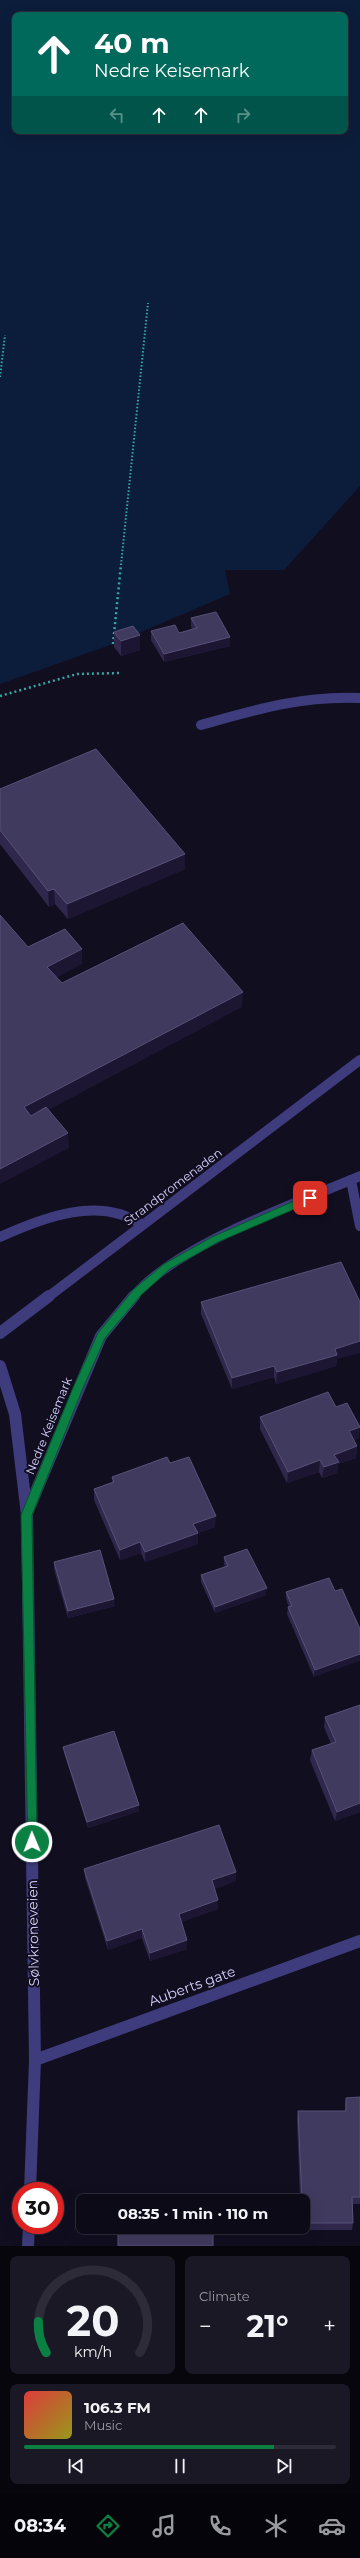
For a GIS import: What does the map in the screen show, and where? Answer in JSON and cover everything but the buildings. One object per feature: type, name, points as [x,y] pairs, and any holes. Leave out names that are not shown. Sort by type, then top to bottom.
[{"type":"street","points":[[201,725],[273,704],[332,695],[360,698]]},
{"type":"street","name":"Strandpromenaden","points":[[0,1333],[360,1060]]},
{"type":"street","name":"Nedre Keisemark","points":[[27,1515],[102,1336],[137,1292],[167,1267],[215,1239],[355,1178],[360,1226]]},
{"type":"street","points":[[0,1237],[36,1222],[83,1212],[112,1212],[128,1216],[142,1225]]},
{"type":"street","name":"Sølvkroneveien","points":[[0,1366],[15,1414],[27,1515],[35,2060],[30,2182]]},
{"type":"street","name":"Auberts gate","points":[[35,2060],[360,1941]]},
{"type":"street","points":[[28,2246],[29,2234]]},
{"type":"path","points":[[113,644],[148,304]]},
{"type":"path","points":[[0,377],[5,335]]},
{"type":"path","points":[[0,696],[77,674],[121,673]]},
{"type":"water","points":[[0,0],[360,0],[360,486],[284,570],[225,570],[230,594],[113,644],[0,684]]},
{"type":"route","points":[[32,1842],[27,1515],[78,1388],[102,1336],[137,1292],[167,1267],[215,1239],[310,1198]]}]
